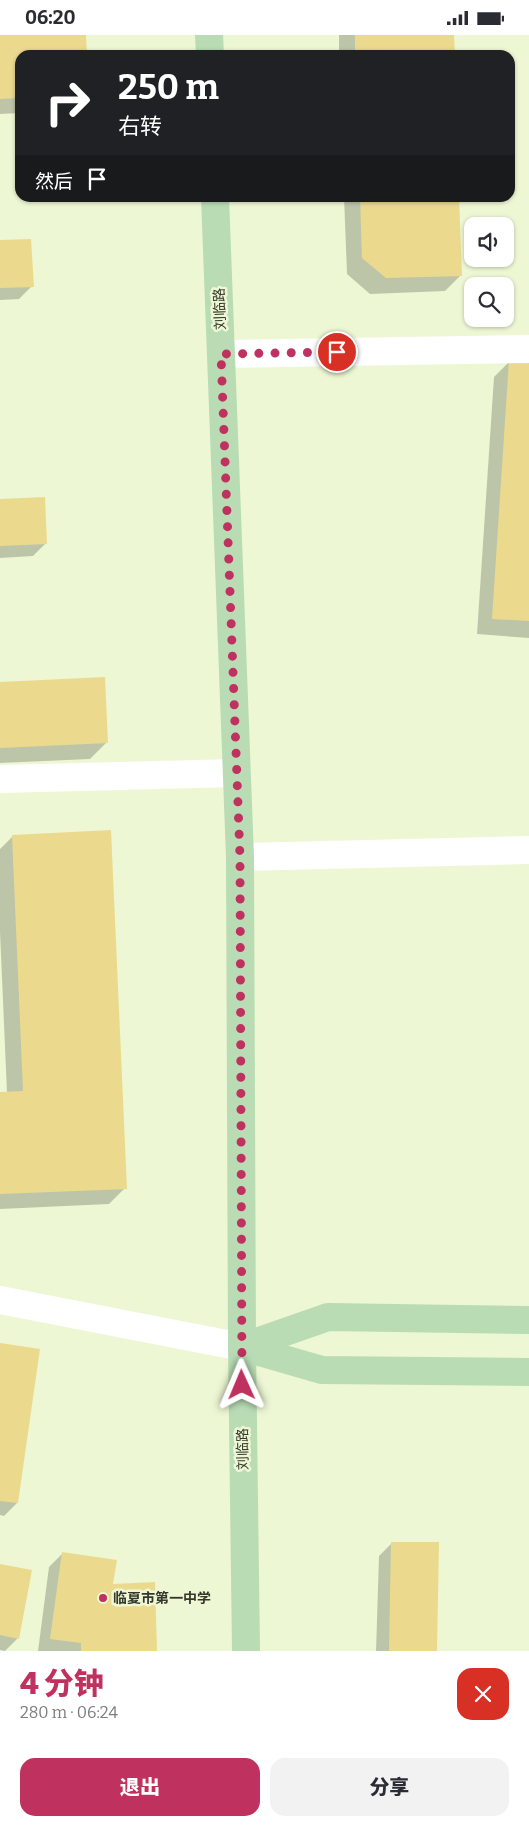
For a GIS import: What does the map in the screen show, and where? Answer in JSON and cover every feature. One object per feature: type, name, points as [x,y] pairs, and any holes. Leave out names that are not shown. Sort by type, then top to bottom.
[{"type":"main road","points":[[209,35],[210,50]]},
{"type":"main road","name":"刘临路","points":[[215,202],[240,857],[242,1347],[246,1651]]},
{"type":"main road","points":[[242,1347],[328,1317],[529,1321]]},
{"type":"main road","points":[[242,1347],[322,1370],[529,1372]]},
{"type":"street","points":[[221,354],[529,349]]},
{"type":"street","points":[[0,779],[237,773]]},
{"type":"street","points":[[240,857],[529,850]]},
{"type":"street","points":[[0,1300],[242,1347]]},
{"type":"building","points":[[0,35],[86,35],[87,50],[15,50],[15,98],[0,99]]},
{"type":"building","points":[[355,35],[454,35],[455,50],[355,50]]},
{"type":"building","points":[[360,202],[459,202],[462,276],[386,278],[362,258]]},
{"type":"building","points":[[31,239],[34,287],[0,288],[0,240]]},
{"type":"building","points":[[509,360],[529,361],[529,621],[492,619]]},
{"type":"building","points":[[45,497],[47,544],[0,546],[0,499]]},
{"type":"building","points":[[105,677],[108,743],[0,748],[0,682]]},
{"type":"building","points":[[111,830],[127,1189],[0,1194],[0,1092],[23,1091],[12,835]]},
{"type":"building","points":[[0,1343],[40,1349],[18,1503],[0,1501]]},
{"type":"building","points":[[391,1542],[439,1542],[437,1651],[389,1651]]},
{"type":"building","points":[[62,1552],[117,1560],[113,1584],[155,1582],[157,1651],[81,1651],[81,1643],[50,1639]]},
{"type":"building","points":[[0,1564],[32,1570],[19,1639],[0,1635]]},
{"type":"place","name":"临夏市第一中学","points":[[103,1598]]},
{"type":"route","points":[[242,1385],[240,857],[221,354],[337,352]]}]
